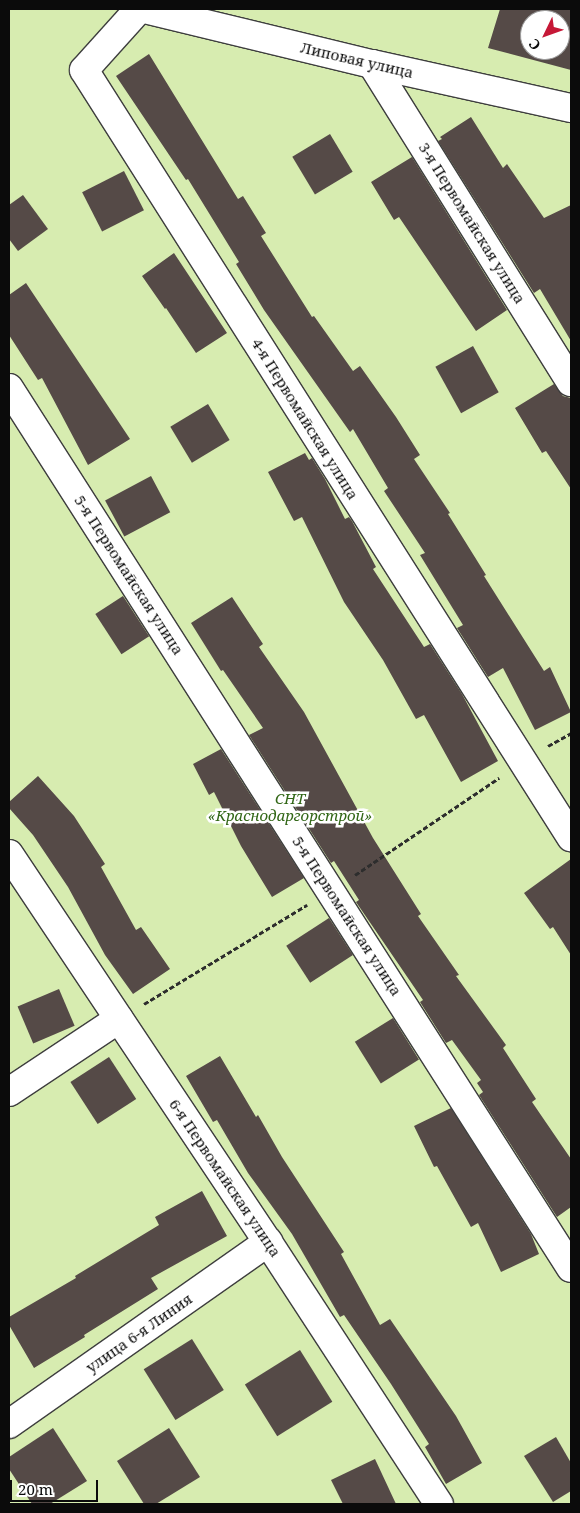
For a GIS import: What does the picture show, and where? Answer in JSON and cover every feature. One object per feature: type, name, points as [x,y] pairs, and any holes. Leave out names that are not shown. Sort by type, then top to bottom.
[{"type":"street","name":"4-я Первомайская улица","points":[[138,9],[84,70],[571,837]]},
{"type":"street","name":"Липовая улица","points":[[144,9],[372,64],[571,108]]},
{"type":"street","name":"3-я Первомайская улица","points":[[372,64],[571,382]]},
{"type":"street","name":"5-я Первомайская улица","points":[[9,388],[571,1268]]},
{"type":"street","name":"6-я Первомайская улица","points":[[9,854],[268,1242],[439,1504]]},
{"type":"street","points":[[9,1092],[119,1019]]},
{"type":"street","name":"улица 6-я Линия","points":[[9,1424],[268,1242]]},
{"type":"green space","name":"СНТ «Краснодаргорстрой»","points":[[9,9],[571,9],[571,1504],[9,1504]]},
{"type":"building","points":[[500,9],[571,9],[571,70],[533,60],[570,60],[570,10],[520,10],[520,56],[488,48]]},
{"type":"building","points":[[149,54],[238,199],[243,196],[266,233],[261,236],[312,317],[314,316],[353,371],[360,366],[396,417],[420,455],[414,459],[450,513],[448,514],[486,575],[484,576],[544,671],[550,667],[571,712],[535,730],[503,668],[488,677],[457,628],[463,625],[420,555],[425,553],[384,491],[388,488],[353,429],[350,432],[264,310],[236,264],[239,262],[188,179],[186,180],[116,76]]},
{"type":"building","points":[[471,117],[503,168],[507,164],[544,218],[571,205],[571,341],[540,289],[534,293],[438,141],[442,139],[440,137]]},
{"type":"building","points":[[330,134],[353,172],[315,194],[292,157]]},
{"type":"building","points":[[412,157],[507,310],[476,331],[399,217],[394,220],[371,182]]},
{"type":"building","points":[[124,171],[144,210],[102,232],[82,192]]},
{"type":"building","points":[[23,195],[48,229],[18,251],[9,239],[9,205]]},
{"type":"building","points":[[174,253],[227,333],[196,353],[142,276]]},
{"type":"building","points":[[26,283],[130,439],[88,465],[42,378],[38,380],[9,335],[9,295]]},
{"type":"building","points":[[473,346],[499,392],[461,413],[435,367]]},
{"type":"building","points":[[554,384],[563,396],[571,398],[571,489],[546,451],[542,453],[515,408]]},
{"type":"building","points":[[208,404],[230,440],[192,463],[170,427]]},
{"type":"building","points":[[305,453],[309,460],[312,458],[325,479],[345,519],[349,517],[352,521],[376,567],[373,569],[424,647],[430,644],[462,694],[498,761],[461,782],[424,715],[416,719],[383,660],[344,602],[302,517],[294,521],[268,472]]},
{"type":"building","points":[[151,476],[170,512],[124,537],[105,500]]},
{"type":"building","points":[[123,596],[149,636],[121,654],[95,614]]},
{"type":"building","points":[[232,597],[263,644],[259,647],[304,712],[373,838],[421,914],[418,916],[459,975],[456,976],[506,1045],[503,1048],[536,1099],[532,1102],[571,1159],[571,1207],[557,1217],[479,1095],[483,1092],[477,1083],[481,1080],[452,1040],[446,1043],[420,1002],[423,1000],[356,902],[359,900],[334,861],[331,863],[249,735],[263,728],[223,670],[221,671],[191,623]]},
{"type":"building","points":[[221,749],[304,878],[272,897],[241,846],[214,792],[209,795],[193,764]]},
{"type":"building","points":[[38,776],[74,816],[105,864],[101,867],[136,930],[141,927],[170,969],[133,994],[105,955],[68,887],[33,835],[9,808],[9,802]]},
{"type":"building","points":[[571,859],[571,955],[553,927],[550,929],[524,893]]},
{"type":"building","points":[[329,918],[353,955],[310,983],[286,946]]},
{"type":"building","points":[[59,989],[75,1026],[33,1043],[18,1007]]},
{"type":"building","points":[[393,1018],[419,1060],[381,1083],[355,1042]]},
{"type":"building","points":[[220,1056],[256,1117],[258,1115],[282,1157],[344,1252],[341,1254],[380,1325],[390,1319],[456,1416],[482,1463],[446,1484],[425,1447],[429,1444],[391,1384],[344,1315],[340,1317],[292,1234],[248,1173],[217,1120],[213,1122],[186,1076]]},
{"type":"building","points":[[109,1057],[136,1099],[98,1124],[70,1082]]},
{"type":"building","points":[[451,1108],[531,1234],[539,1254],[501,1272],[478,1223],[471,1227],[437,1166],[434,1167],[414,1126]]},
{"type":"building","points":[[202,1191],[227,1236],[151,1278],[158,1289],[34,1368],[9,1325],[9,1317],[76,1278],[75,1276],[159,1225],[155,1217]]},
{"type":"building","points":[[192,1339],[224,1390],[175,1420],[144,1369]]},
{"type":"building","points":[[300,1350],[332,1402],[277,1436],[245,1384]]},
{"type":"building","points":[[53,1428],[87,1481],[50,1504],[32,1504],[9,1469],[9,1457]]},
{"type":"building","points":[[169,1428],[200,1477],[156,1504],[144,1504],[117,1461]]},
{"type":"building","points":[[556,1437],[571,1463],[571,1491],[553,1502],[524,1456]]},
{"type":"building","points":[[375,1459],[396,1504],[343,1504],[331,1480]]}]
